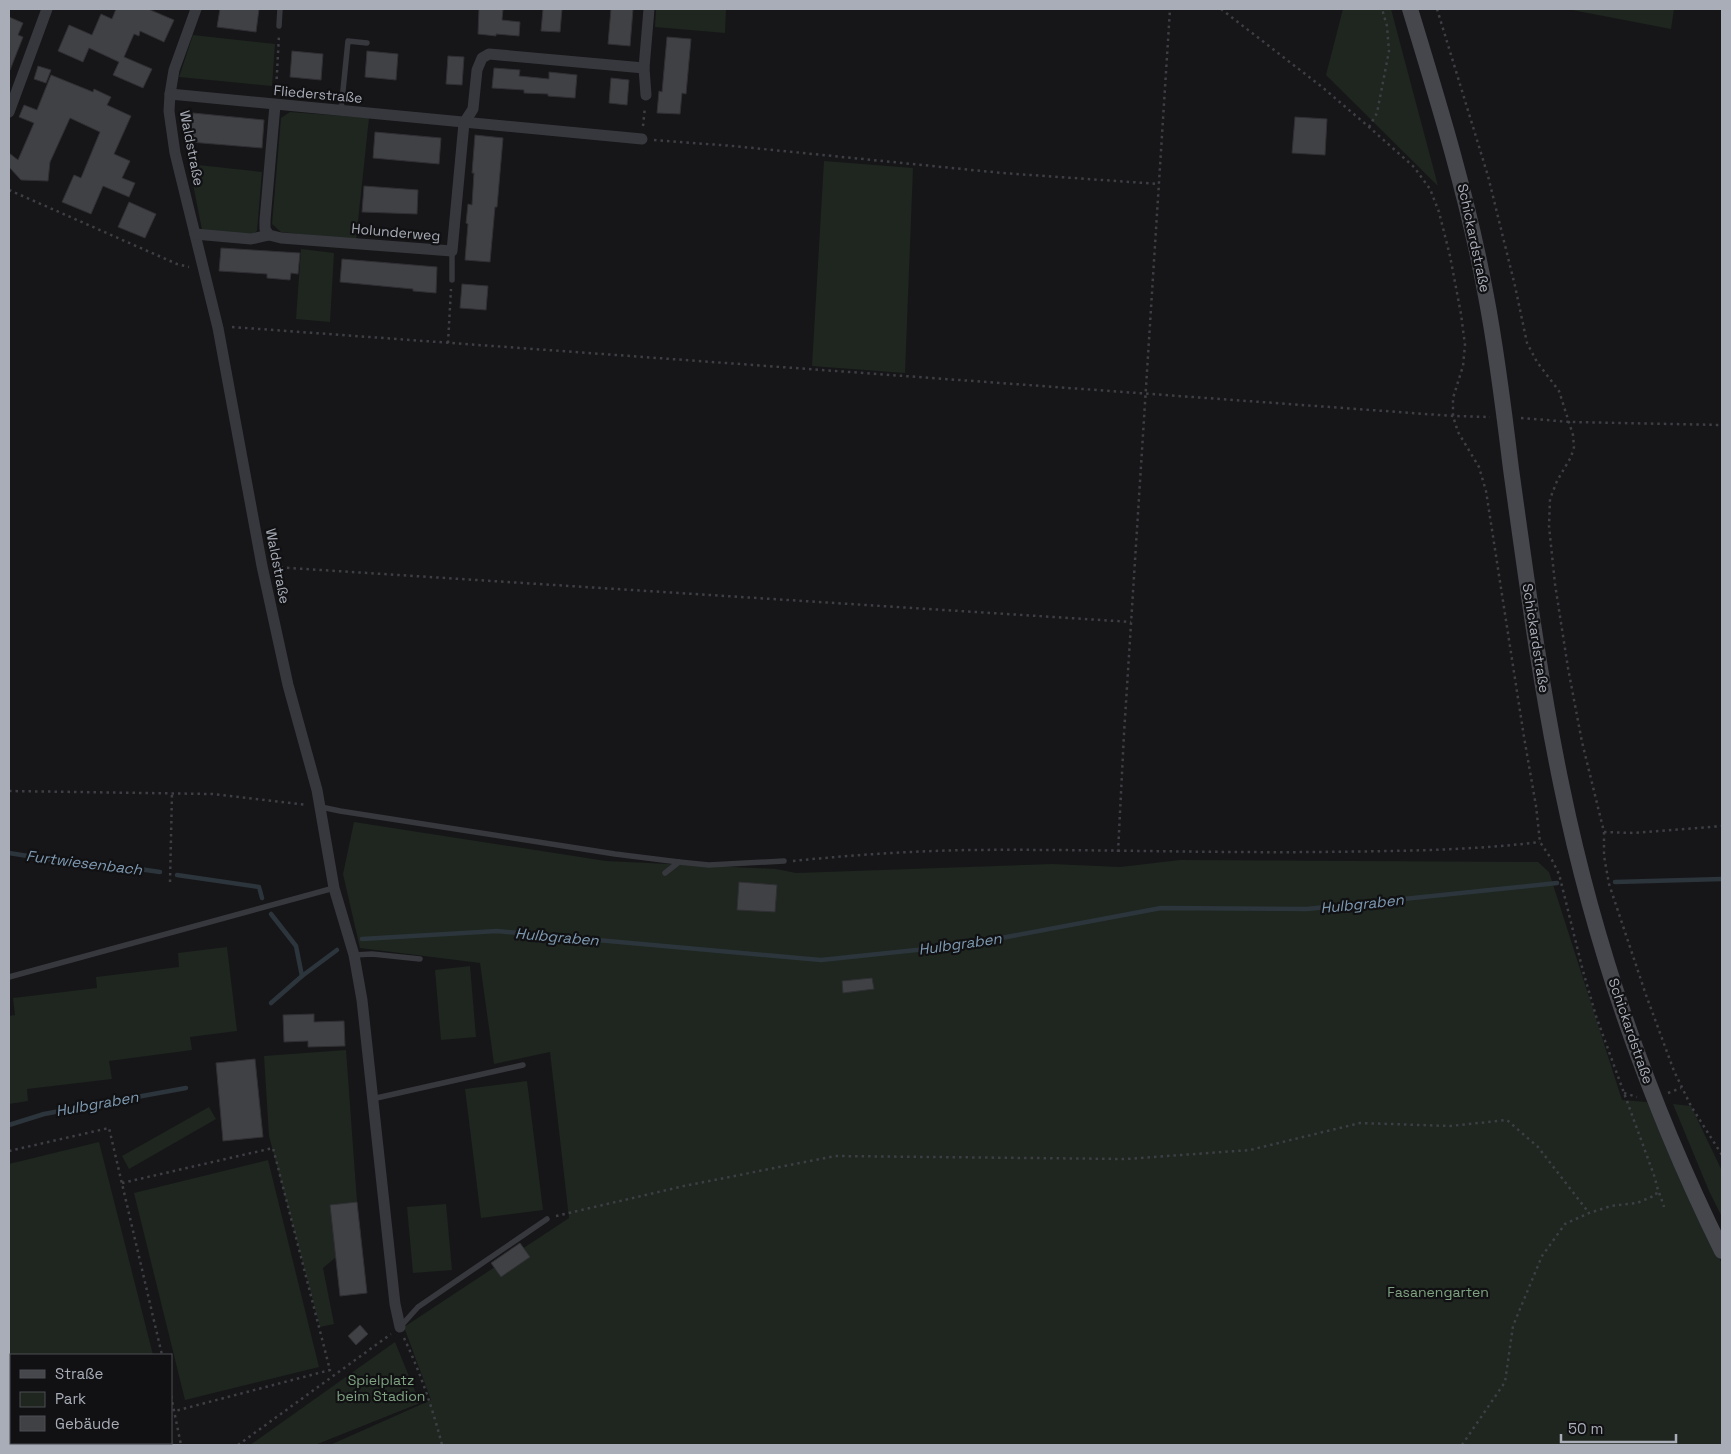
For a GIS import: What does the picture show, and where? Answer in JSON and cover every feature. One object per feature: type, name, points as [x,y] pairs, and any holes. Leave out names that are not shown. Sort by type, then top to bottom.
[{"type":"street","points":[[9,112],[47,9]]},
{"type":"street","name":"Waldstraße","points":[[196,9],[174,70],[168,111],[175,153],[218,328],[262,566],[288,685],[321,806],[334,888],[354,955],[362,1000],[395,1304],[400,1328]]},
{"type":"street","points":[[646,95],[644,68],[649,9]]},
{"type":"street","name":"Schickardstraße","points":[[1410,9],[1465,196],[1486,294],[1543,687],[1577,855],[1612,977],[1640,1059],[1682,1166],[1722,1251]]},
{"type":"street","points":[[464,122],[473,109],[477,70],[482,58],[489,54],[644,68]]},
{"type":"street","name":"Fliederstraße","points":[[170,94],[642,139]]},
{"type":"street","points":[[268,234],[265,229],[264,220],[275,105]]},
{"type":"street","name":"Holunderweg","points":[[196,234],[251,239],[268,234],[281,238],[452,251],[464,122]]},
{"type":"lane","points":[[280,9],[280,26]]},
{"type":"lane","points":[[341,110],[348,41],[368,42]]},
{"type":"lane","points":[[452,251],[452,280]]},
{"type":"lane","points":[[321,806],[340,811],[595,851],[679,862],[708,865],[784,861]]},
{"type":"lane","points":[[665,873],[679,862]]},
{"type":"lane","points":[[9,977],[334,888]]},
{"type":"lane","points":[[354,955],[372,954],[420,959]]},
{"type":"lane","points":[[372,1099],[523,1065]]},
{"type":"lane","points":[[400,1328],[418,1307],[547,1219]]},
{"type":"path","points":[[1118,852],[1170,9]]},
{"type":"path","points":[[1221,9],[1322,87],[1405,158],[1430,189],[1439,212],[1456,283],[1465,345],[1463,366],[1453,398],[1453,416],[1458,432],[1479,467],[1486,491],[1508,624],[1540,842],[1559,874],[1596,1016],[1664,1207]]},
{"type":"path","points":[[1369,127],[1376,113],[1388,51],[1387,26],[1382,9]]},
{"type":"path","points":[[1437,9],[1488,176],[1528,344],[1537,362],[1559,391],[1574,435],[1574,447],[1571,457],[1552,490],[1548,510],[1549,526],[1555,584],[1574,701],[1604,832],[1604,856],[1609,884],[1655,1020],[1681,1088],[1722,1155]]},
{"type":"path","points":[[275,105],[280,26]]},
{"type":"path","points":[[646,95],[642,139],[733,146],[1002,173],[1159,184]]},
{"type":"path","points":[[9,190],[177,264],[190,267],[202,265]]},
{"type":"path","points":[[448,343],[452,280]]},
{"type":"path","points":[[218,328],[242,327],[1453,416],[1505,417],[1570,422],[1722,425]]},
{"type":"path","points":[[262,566],[1131,622]]},
{"type":"path","points":[[9,791],[212,794],[321,806]]},
{"type":"path","points":[[170,882],[172,793]]},
{"type":"path","points":[[1604,832],[1634,833],[1722,826]]},
{"type":"path","points":[[784,861],[953,850],[1118,852],[1402,851],[1507,846],[1540,842]]},
{"type":"path","points":[[547,1219],[684,1186],[835,1156],[1126,1159],[1250,1150],[1360,1123],[1450,1126],[1507,1120],[1538,1147],[1589,1213]]},
{"type":"path","points":[[9,1151],[109,1128],[162,1354]]},
{"type":"path","points":[[122,1183],[273,1148],[330,1370],[175,1411]]},
{"type":"path","points":[[1462,1445],[1505,1382],[1513,1326],[1542,1256],[1565,1224],[1611,1206],[1637,1203],[1656,1196],[1657,1191]]},
{"type":"path","points":[[238,1445],[400,1328],[414,1360],[442,1445]]},
{"type":"path","points":[[172,1400],[181,1445]]},
{"type":"green space","points":[[656,9],[726,9],[725,33],[655,27]]},
{"type":"green space","points":[[1343,9],[1391,9],[1438,186],[1326,75]]},
{"type":"green space","points":[[1567,9],[1674,9],[1671,29]]},
{"type":"green space","points":[[193,35],[275,44],[272,86],[179,77]]},
{"type":"green space","points":[[290,112],[369,118],[356,240],[281,232],[272,224],[281,118]]},
{"type":"green space","points":[[824,161],[913,168],[905,373],[812,366]]},
{"type":"green space","points":[[189,164],[262,172],[257,231],[252,234],[202,230]]},
{"type":"green space","points":[[301,249],[334,253],[330,322],[296,319]]},
{"type":"green space","name":"Fasanengarten","points":[[354,822],[606,861],[776,869],[796,873],[1052,864],[1120,867],[1180,860],[1538,862],[1549,872],[1622,1100],[1647,1102],[1722,1264],[1722,1445],[330,1445],[431,1400],[404,1327],[569,1218],[550,1052],[494,1064],[480,963],[360,948],[343,874]]},
{"type":"green space","points":[[227,947],[237,1031],[190,1037],[192,1050],[109,1061],[112,1079],[27,1089],[28,1101],[9,1104],[9,1016],[15,1015],[13,998],[97,988],[96,977],[179,967],[178,953]]},
{"type":"green space","points":[[470,966],[476,1037],[441,1040],[435,970]]},
{"type":"green space","points":[[346,1050],[357,1202],[330,1205],[336,1257],[323,1268],[334,1324],[320,1327],[269,1136],[264,1056]]},
{"type":"green space","points":[[527,1081],[543,1210],[481,1218],[465,1089]]},
{"type":"green space","points":[[1673,1104],[1691,1106],[1722,1171],[1722,1217],[1709,1191]]},
{"type":"green space","points":[[209,1107],[216,1119],[129,1169],[122,1156]]},
{"type":"green space","points":[[99,1142],[153,1354],[10,1354],[10,1383],[9,1164]]},
{"type":"green space","points":[[268,1160],[319,1367],[185,1400],[134,1193]]},
{"type":"green space","points":[[446,1204],[452,1270],[413,1273],[407,1207]]},
{"type":"green space","name":"Spielplatz beim Stadion","points":[[395,1342],[420,1403],[315,1445],[250,1445]]},
{"type":"green space","points":[[172,1439],[174,1445],[26,1445],[172,1444]]},
{"type":"building","points":[[116,9],[148,9],[174,20],[164,42],[140,31],[139,36],[134,34],[124,57],[152,69],[143,88],[113,75],[119,62],[89,48],[83,62],[58,51],[69,25],[92,35],[101,14],[112,19]]},
{"type":"building","points":[[220,9],[259,9],[256,32],[217,27]]},
{"type":"building","points":[[479,9],[503,9],[502,20],[520,22],[519,36],[478,34]]},
{"type":"building","points":[[543,9],[562,9],[560,32],[541,31]]},
{"type":"building","points":[[611,9],[633,9],[630,46],[608,44]]},
{"type":"building","points":[[9,17],[23,23],[18,35],[23,37],[10,70]]},
{"type":"building","points":[[667,37],[691,39],[686,94],[682,93],[680,114],[657,113],[659,91],[662,92]]},
{"type":"building","points":[[292,51],[323,54],[321,80],[290,77]]},
{"type":"building","points":[[367,51],[398,54],[396,80],[365,77]]},
{"type":"building","points":[[448,56],[464,57],[462,85],[446,84]]},
{"type":"building","points":[[38,66],[51,70],[46,83],[34,79]]},
{"type":"building","points":[[494,68],[520,70],[519,76],[549,79],[549,72],[577,75],[575,98],[524,93],[524,90],[492,88]]},
{"type":"building","points":[[51,75],[93,92],[94,89],[111,97],[107,105],[131,116],[114,154],[130,161],[122,178],[135,183],[129,197],[103,186],[91,214],[62,202],[74,175],[81,178],[100,132],[70,118],[50,162],[48,181],[21,180],[9,167],[9,153],[18,160],[34,123],[19,117],[24,105],[37,110]]},
{"type":"building","points":[[611,78],[629,80],[627,105],[609,103]]},
{"type":"building","points":[[193,113],[264,120],[262,148],[190,142]]},
{"type":"building","points":[[1295,117],[1327,119],[1325,155],[1292,153]]},
{"type":"building","points":[[375,132],[441,138],[439,164],[373,158]]},
{"type":"building","points":[[475,135],[503,138],[490,262],[465,260],[468,204],[472,205]]},
{"type":"building","points":[[364,186],[418,190],[417,214],[362,212]]},
{"type":"building","points":[[129,202],[156,214],[145,238],[118,227]]},
{"type":"building","points":[[221,248],[300,253],[298,274],[291,273],[290,280],[267,278],[267,274],[219,271]]},
{"type":"building","points":[[342,259],[437,267],[436,293],[340,282]]},
{"type":"building","points":[[462,284],[488,286],[486,310],[460,308]]},
{"type":"building","points":[[739,882],[777,885],[775,912],[737,910]]},
{"type":"building","points":[[872,978],[874,989],[843,993],[842,981]]},
{"type":"building","points":[[314,1014],[314,1022],[344,1021],[345,1046],[308,1047],[308,1041],[284,1042],[283,1015]]},
{"type":"building","points":[[255,1059],[263,1137],[223,1141],[216,1063]]},
{"type":"building","points":[[357,1202],[367,1293],[340,1296],[330,1205]]},
{"type":"building","points":[[520,1243],[530,1257],[501,1277],[491,1263]]},
{"type":"building","points":[[360,1325],[368,1334],[356,1345],[348,1336]]},
{"type":"waterway","name":"Furtwiesenbach","points":[[9,853],[72,863],[160,872]]},
{"type":"waterway","name":"Furtwiesenbach","points":[[177,875],[259,887],[262,898]]},
{"type":"waterway","name":"Hulbgraben","points":[[1615,882],[1722,879]]},
{"type":"waterway","name":"Hulbgraben","points":[[362,939],[497,931],[821,960],[964,945],[1161,908],[1307,909],[1557,883]]},
{"type":"waterway","name":"Furtwiesenbach","points":[[271,914],[296,946],[302,976]]},
{"type":"waterway","name":"Furtwiesenbach","points":[[271,1003],[302,976],[337,950]]},
{"type":"waterway","name":"Hulbgraben","points":[[9,1125],[44,1114],[186,1088]]}]
